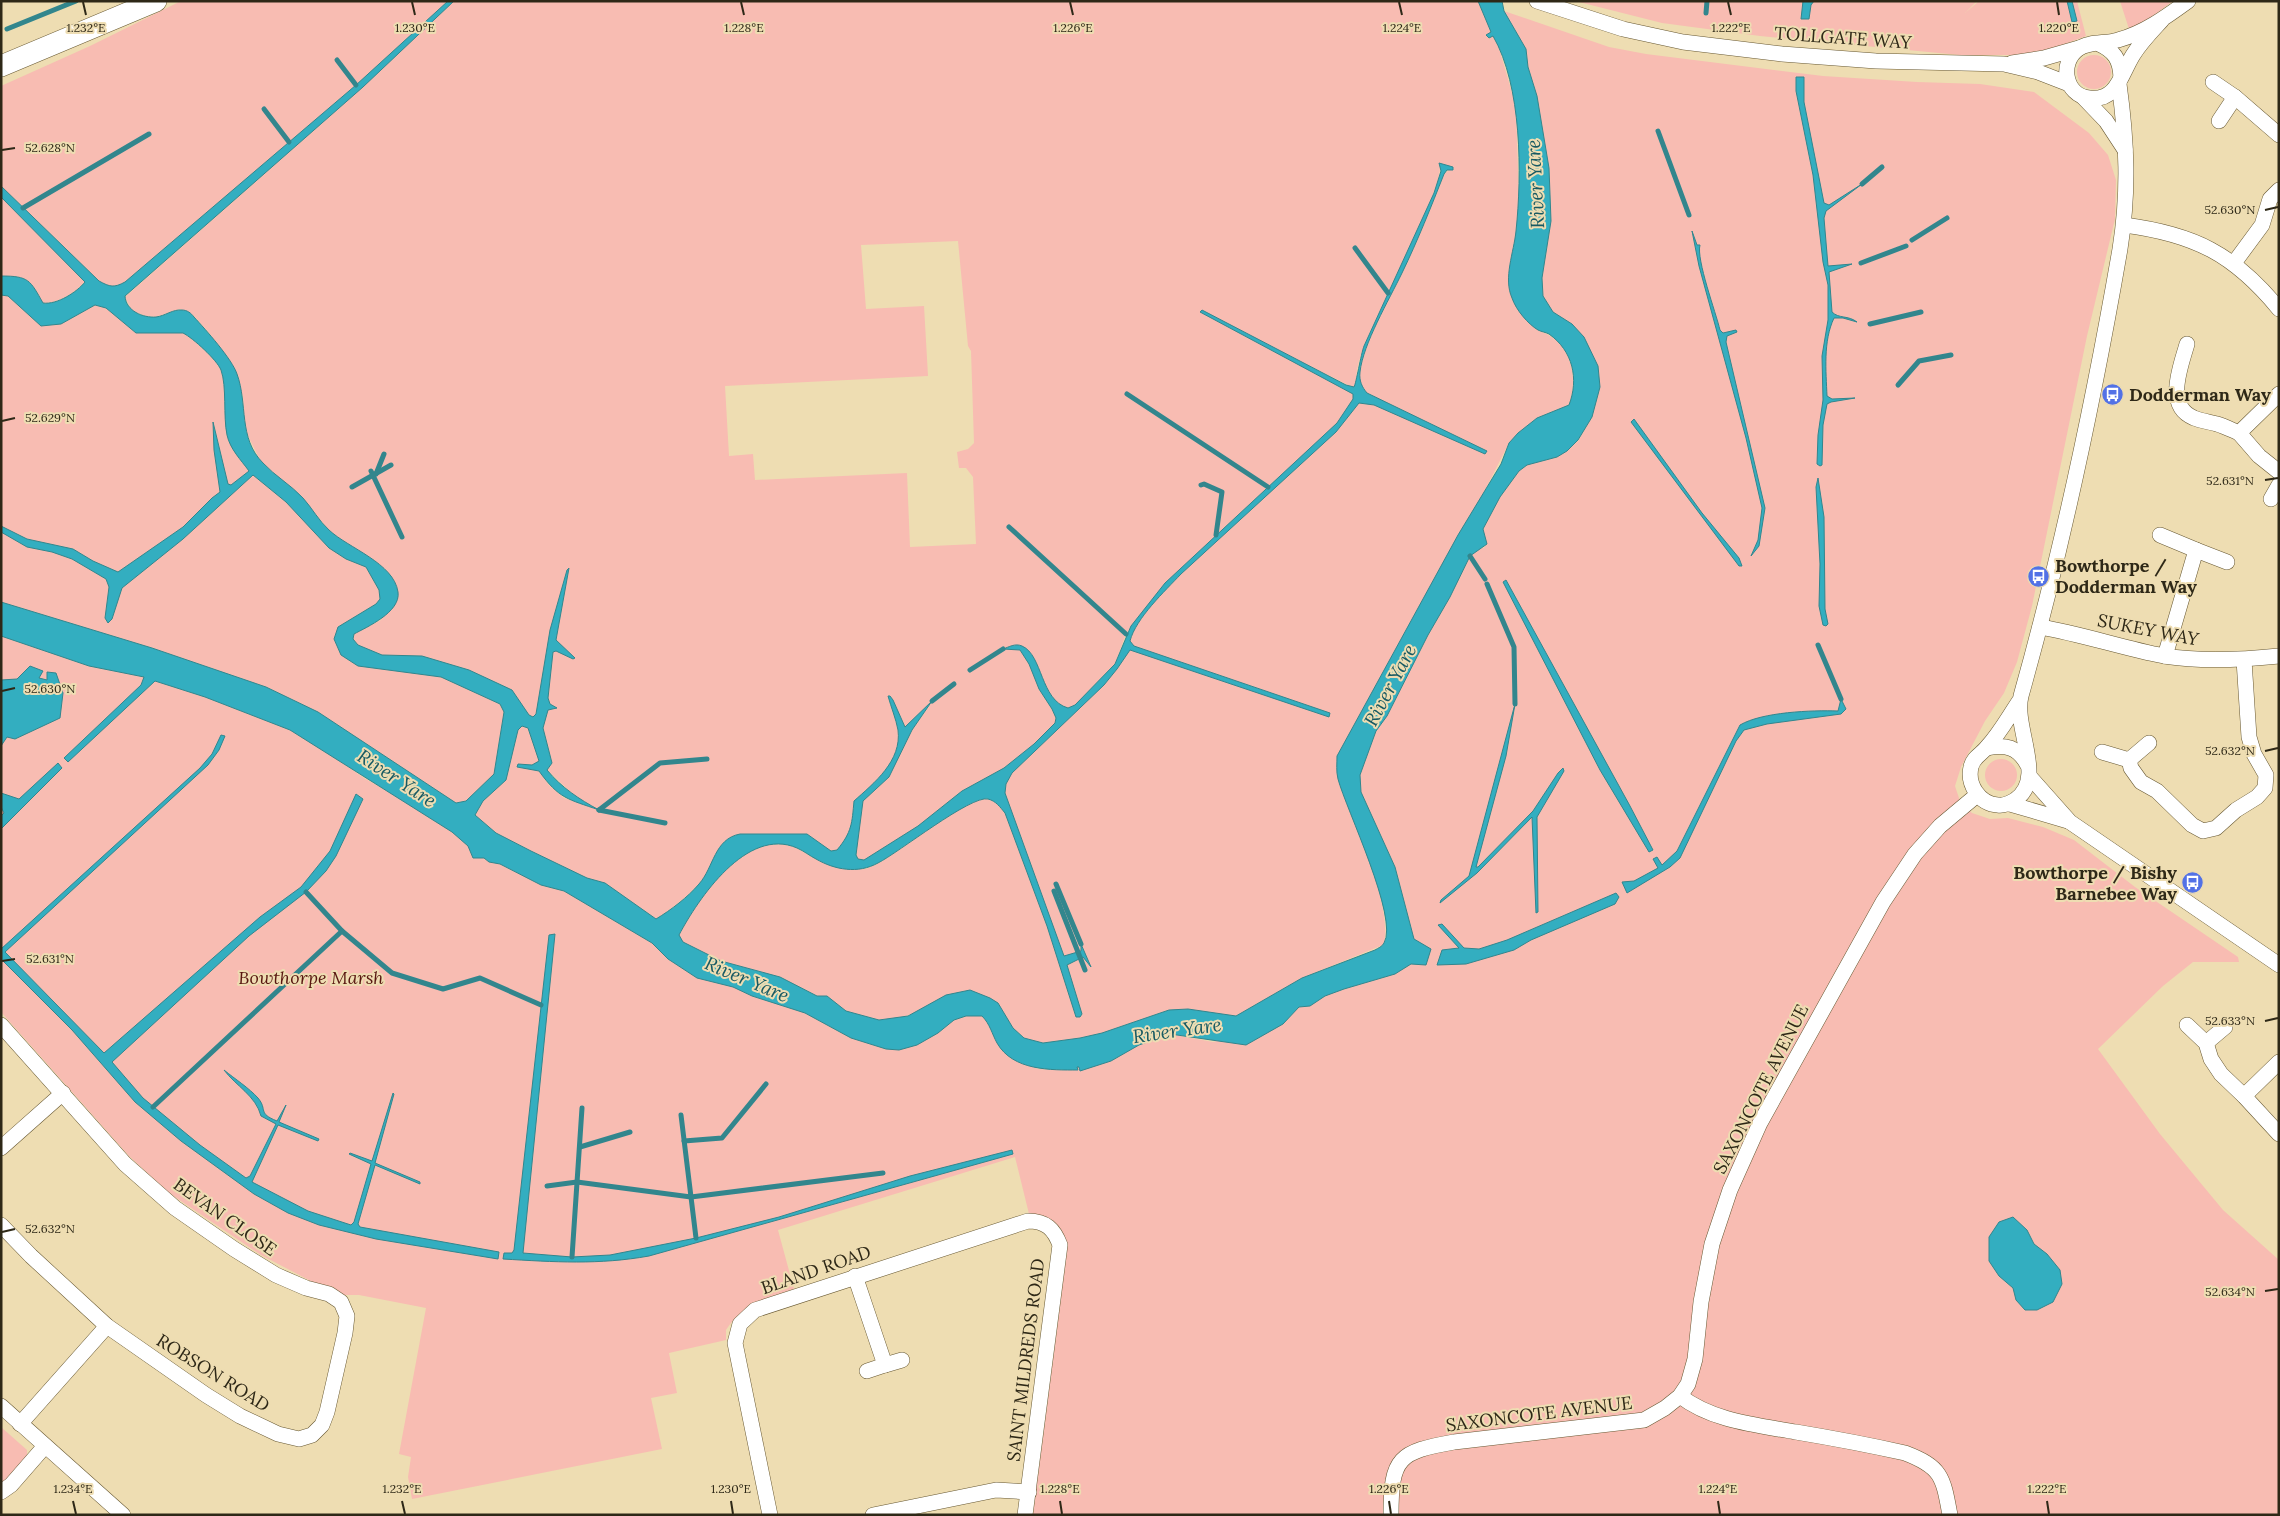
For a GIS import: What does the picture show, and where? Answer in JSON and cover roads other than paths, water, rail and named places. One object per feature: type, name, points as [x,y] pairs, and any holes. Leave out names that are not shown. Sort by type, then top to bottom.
[{"type":"main road","points":[[62,39],[93,18],[128,1]]},
{"type":"main road","points":[[1,66],[156,1]]},
{"type":"street","name":"TOLLGATE WAY","points":[[1537,1],[1622,29],[1683,42],[1773,53],[1876,61],[2004,64],[2044,58],[2079,48]]},
{"type":"street","points":[[2125,151],[2106,121],[2069,84],[2066,74],[2067,64],[2079,48],[2088,44],[2099,44],[2134,34],[2162,20],[2188,1]]},
{"type":"street","points":[[2083,97],[2097,99],[2106,97],[2120,80],[2134,54],[2162,20]]},
{"type":"street","points":[[2010,804],[2022,795],[2029,771],[2022,735],[2020,700],[2057,561],[2111,300],[2124,225],[2127,199],[2125,124],[2120,80],[2121,66],[2116,55],[2110,49],[2099,44]]},
{"type":"street","name":"TOLLGATE WAY","points":[[2004,64],[2038,72],[2069,84]]},
{"type":"street","points":[[2213,82],[2235,97],[2279,136]]},
{"type":"street","points":[[2219,121],[2235,97]]},
{"type":"street","points":[[2234,263],[2262,225],[2270,199],[2279,190]]},
{"type":"street","points":[[2124,225],[2172,233],[2197,242],[2234,263],[2259,285],[2279,309]]},
{"type":"street","points":[[2187,344],[2179,372],[2176,396],[2182,409],[2193,418],[2219,424],[2239,433],[2259,456],[2279,472]]},
{"type":"street","points":[[2239,433],[2279,394]]},
{"type":"street","points":[[2270,500],[2279,484]]},
{"type":"street","points":[[2160,535],[2227,562]]},
{"type":"street","points":[[2165,656],[2196,550]]},
{"type":"street","name":"SUKEY WAY","points":[[2040,627],[2165,656],[2217,660],[2244,660],[2279,656]]},
{"type":"street","points":[[2129,760],[2131,768],[2141,782],[2157,791],[2192,825],[2203,830],[2216,828],[2236,810],[2257,797],[2265,788],[2266,775],[2254,754],[2249,737],[2244,660]]},
{"type":"street","points":[[2020,700],[1987,748],[1976,756],[1971,767],[1970,782],[1977,795],[1986,802],[1998,805],[2010,804],[2070,822],[2277,960]]},
{"type":"street","points":[[2129,760],[2148,744]]},
{"type":"street","points":[[1987,748],[1998,745],[2009,747],[2022,755],[2029,771],[2070,822]]},
{"type":"street","points":[[2102,752],[2129,760]]},
{"type":"street","name":"SAXONCOTE AVENUE","points":[[1391,1515],[1391,1484],[1396,1468],[1408,1454],[1426,1447],[1454,1442],[1644,1420],[1665,1408],[1680,1396],[1688,1384],[1695,1360],[1700,1302],[1712,1244],[1730,1190],[1760,1123],[1883,902],[1915,854],[1940,826],[1977,795]]},
{"type":"street","name":"BEVAN CLOSE","points":[[1,1025],[125,1164],[175,1208],[234,1249],[276,1275],[306,1288],[329,1294],[341,1302]]},
{"type":"street","points":[[2187,1025],[2206,1043],[2211,1059],[2222,1074],[2279,1134]]},
{"type":"street","points":[[2206,1043],[2225,1026]]},
{"type":"street","points":[[2244,1096],[2279,1062]]},
{"type":"street","points":[[1,1148],[63,1093]]},
{"type":"street","name":"BLAND ROAD","points":[[770,1515],[735,1343],[740,1324],[755,1310],[1028,1221],[1037,1221]]},
{"type":"street","name":"SAINT MILDREDS ROAD","points":[[1026,1515],[1060,1245],[1055,1233],[1047,1224],[1037,1221]]},
{"type":"street","name":"ROBSON ROAD","points":[[1,1225],[31,1256],[107,1326],[196,1389],[240,1416],[278,1434],[299,1439],[312,1435],[322,1425],[327,1412],[347,1316],[341,1302]]},
{"type":"street","points":[[856,1276],[885,1365]]},
{"type":"street","points":[[20,1424],[107,1326]]},
{"type":"street","points":[[867,1371],[902,1360]]},
{"type":"street","points":[[1680,1396],[1693,1406],[1718,1416],[1897,1451],[1925,1460],[1936,1469],[1943,1482],[1950,1515]]},
{"type":"street","points":[[1,1406],[123,1515]]},
{"type":"street","points":[[1,1492],[11,1485],[45,1446]]},
{"type":"street","points":[[873,1515],[996,1490],[1028,1492]]},
{"type":"water","name":"River Yare","points":[[448,1],[454,1],[363,87],[125,296],[126,301],[132,310],[141,315],[151,317],[179,310],[192,314],[230,361],[237,374],[247,432],[255,453],[268,468],[303,498],[329,530],[379,564],[395,582],[398,599],[394,606],[382,618],[354,634],[353,639],[358,645],[382,655],[422,656],[469,670],[512,690],[529,715],[533,717],[536,714],[550,630],[569,568],[556,640],[575,658],[573,659],[556,651],[553,652],[548,698],[550,704],[557,708],[548,710],[543,728],[552,763],[547,770],[571,793],[599,810],[565,797],[552,787],[539,771],[517,767],[518,764],[532,765],[539,761],[528,728],[522,726],[518,730],[506,780],[483,801],[475,815],[496,833],[587,878],[605,883],[656,919],[695,889],[704,877],[715,854],[731,837],[740,834],[807,834],[831,851],[837,850],[846,838],[850,827],[854,801],[878,779],[896,752],[898,730],[888,696],[893,700],[905,727],[932,701],[912,730],[889,777],[863,801],[856,855],[858,859],[864,860],[918,826],[962,791],[1004,768],[1034,744],[1055,723],[1056,718],[1020,650],[1003,649],[1017,645],[1029,651],[1052,696],[1068,708],[1075,705],[1115,664],[1131,626],[1165,583],[1337,423],[1353,399],[1353,394],[1200,312],[1202,310],[1346,385],[1354,387],[1364,346],[1434,193],[1441,171],[1439,163],[1453,167],[1453,170],[1447,170],[1444,174],[1402,273],[1371,335],[1362,361],[1360,378],[1362,386],[1367,393],[1487,451],[1485,454],[1374,405],[1359,403],[1336,432],[1167,588],[1138,623],[1130,641],[1134,646],[1330,713],[1329,717],[1130,650],[1104,685],[1012,773],[1006,784],[1005,793],[1064,956],[1081,951],[1081,944],[1091,967],[1083,957],[1067,965],[1082,1014],[1080,1017],[1076,1017],[1047,926],[1005,813],[1000,806],[988,799],[979,800],[966,806],[888,857],[863,869],[831,866],[797,848],[778,844],[760,847],[743,856],[726,870],[698,903],[679,935],[683,942],[721,961],[780,977],[817,996],[827,996],[846,1011],[879,1020],[908,1016],[946,995],[970,990],[998,1003],[1013,1028],[1024,1038],[1043,1043],[1102,1033],[1169,1010],[1188,1009],[1236,1016],[1302,978],[1375,950],[1384,943],[1387,930],[1384,911],[1370,863],[1338,779],[1337,756],[1458,535],[1501,464],[1509,443],[1537,418],[1569,405],[1572,395],[1573,376],[1569,357],[1549,334],[1538,330],[1526,320],[1516,307],[1510,290],[1509,274],[1518,208],[1518,131],[1510,80],[1503,56],[1493,36],[1489,38],[1486,35],[1491,32],[1478,1],[1502,1],[1504,11],[1526,49],[1528,67],[1537,96],[1549,168],[1551,221],[1542,278],[1543,296],[1553,312],[1572,324],[1584,337],[1598,366],[1600,387],[1592,417],[1578,440],[1567,451],[1557,457],[1527,465],[1519,471],[1500,497],[1483,529],[1487,544],[1470,556],[1387,716],[1376,731],[1360,775],[1361,792],[1395,867],[1414,939],[1431,949],[1426,965],[1411,964],[1395,974],[1325,996],[1310,1006],[1299,1007],[1283,1024],[1246,1045],[1170,1034],[1139,1045],[1111,1061],[1080,1071],[1079,1067],[1077,1067],[1078,1070],[1056,1070],[1033,1067],[1013,1059],[997,1043],[982,1016],[966,1016],[954,1020],[938,1033],[917,1045],[899,1050],[886,1049],[851,1038],[805,1013],[752,996],[733,987],[697,978],[668,959],[652,943],[564,891],[541,885],[484,858],[473,858],[468,846],[452,832],[290,730],[205,697],[155,681],[68,762],[64,758],[141,685],[144,677],[89,666],[1,636],[1,602],[152,648],[266,687],[318,712],[456,803],[466,801],[494,774],[504,712],[500,704],[441,677],[358,666],[341,655],[334,639],[338,627],[376,604],[380,599],[379,590],[366,567],[346,559],[329,548],[286,502],[253,475],[183,539],[122,588],[112,619],[108,623],[105,618],[109,587],[106,579],[72,559],[52,552],[27,547],[1,532],[1,526],[27,539],[73,549],[93,561],[118,572],[183,527],[220,492],[214,450],[213,422],[228,484],[231,485],[249,471],[228,440],[221,370],[210,355],[183,333],[136,333],[106,308],[95,305],[61,324],[41,326],[8,296],[1,295],[1,276],[18,277],[28,281],[43,303],[54,302],[66,297],[85,282],[1,197],[1,186],[99,281],[112,286],[121,284],[356,85]]},
{"type":"water","points":[[1803,1],[1814,1],[1811,5],[1809,19],[1801,19]]},
{"type":"water","points":[[2067,1],[2072,1],[2077,21],[2072,22]]},
{"type":"water","points":[[1796,77],[1804,77],[1804,102],[1824,203],[1829,205],[1862,184],[1826,211],[1824,218],[1828,266],[1852,264],[1829,272],[1832,312],[1857,322],[1843,318],[1834,318],[1830,327],[1826,356],[1827,396],[1832,399],[1855,398],[1827,404],[1823,425],[1822,465],[1820,466],[1817,464],[1818,435],[1823,400],[1822,356],[1828,320],[1828,285],[1823,262],[1813,175],[1796,91]]},
{"type":"water","points":[[1692,231],[1697,245],[1700,245],[1701,262],[1720,330],[1723,333],[1736,330],[1737,332],[1727,336],[1726,342],[1765,508],[1759,546],[1751,556],[1758,540],[1762,508],[1746,438],[1699,266]]},
{"type":"water","points":[[1634,419],[1702,513],[1739,558],[1742,566],[1739,566],[1631,422]]},
{"type":"water","points":[[1818,478],[1824,517],[1825,609],[1828,624],[1826,626],[1823,625],[1819,606],[1820,564],[1816,487]]},
{"type":"water","points":[[1506,580],[1653,850],[1649,852],[1600,770],[1503,582]]},
{"type":"water","points":[[30,666],[43,671],[39,678],[47,680],[47,672],[56,673],[63,693],[60,718],[15,739],[7,737],[1,746],[1,680],[17,679]]},
{"type":"water","points":[[1841,699],[1846,709],[1841,714],[1767,724],[1744,730],[1736,741],[1680,858],[1670,867],[1627,893],[1622,882],[1634,881],[1658,868],[1653,859],[1657,857],[1662,865],[1677,851],[1740,725],[1761,717],[1774,715],[1838,711]]},
{"type":"water","points":[[1515,704],[1506,756],[1476,867],[1533,811],[1563,768],[1564,771],[1537,817],[1538,912],[1536,913],[1532,817],[1477,873],[1440,903],[1441,900],[1469,876]]},
{"type":"water","points":[[221,735],[225,736],[219,750],[208,765],[5,952],[104,1053],[260,917],[301,887],[330,851],[356,794],[363,799],[336,856],[326,871],[306,892],[249,936],[112,1062],[143,1098],[200,1145],[246,1178],[250,1176],[276,1124],[261,1116],[255,1103],[224,1070],[258,1098],[267,1116],[277,1121],[286,1105],[279,1122],[319,1139],[318,1141],[278,1125],[252,1182],[308,1211],[351,1225],[354,1222],[371,1164],[349,1154],[372,1161],[393,1093],[375,1163],[420,1182],[420,1184],[375,1165],[358,1224],[360,1227],[499,1252],[498,1259],[376,1239],[319,1225],[288,1213],[254,1194],[181,1141],[135,1102],[72,1030],[1,959],[1,949],[200,768],[212,754]]},
{"type":"water","points":[[58,763],[62,768],[1,829],[1,816],[4,813],[1,807],[1,793],[19,799]]},
{"type":"water","points":[[1616,893],[1619,897],[1615,904],[1531,940],[1514,950],[1466,964],[1437,965],[1442,950],[1459,948],[1438,925],[1442,924],[1464,948],[1479,949],[1507,940]]},
{"type":"water","points":[[555,934],[523,1253],[572,1257],[610,1255],[696,1238],[779,1217],[910,1176],[1012,1150],[1013,1154],[649,1256],[594,1262],[503,1259],[504,1253],[512,1253],[514,1250],[549,935]]},
{"type":"water","points":[[2013,1217],[2027,1230],[2034,1244],[2047,1254],[2060,1270],[2062,1284],[2053,1302],[2037,1310],[2025,1310],[2016,1300],[2013,1288],[1999,1276],[1989,1261],[1989,1237],[1999,1222]]},
{"type":"waterway","points":[[7,29],[76,1]]},
{"type":"waterway","points":[[1706,13],[1707,1]]},
{"type":"waterway","points":[[337,60],[356,85]]},
{"type":"waterway","points":[[264,109],[289,142]]},
{"type":"waterway","points":[[1658,131],[1689,215]]},
{"type":"waterway","points":[[23,208],[149,134]]},
{"type":"waterway","points":[[1862,184],[1882,167]]},
{"type":"waterway","points":[[1912,240],[1947,218]]},
{"type":"waterway","points":[[1861,263],[1906,246]]},
{"type":"waterway","points":[[1355,248],[1388,293]]},
{"type":"waterway","points":[[1870,324],[1921,312]]},
{"type":"waterway","points":[[1898,385],[1919,361],[1951,355]]},
{"type":"waterway","points":[[1127,394],[1268,487]]},
{"type":"waterway","points":[[376,474],[384,454]]},
{"type":"waterway","points":[[352,487],[391,465]]},
{"type":"waterway","points":[[371,471],[402,537]]},
{"type":"waterway","points":[[1201,485],[1204,484],[1222,492],[1216,535]]},
{"type":"waterway","points":[[1009,527],[1126,634]]},
{"type":"waterway","points":[[1470,556],[1485,579]]},
{"type":"waterway","points":[[1487,584],[1514,647],[1515,704]]},
{"type":"waterway","points":[[1818,645],[1841,699]]},
{"type":"waterway","points":[[970,670],[1003,649]]},
{"type":"waterway","points":[[932,701],[954,684]]},
{"type":"waterway","points":[[599,810],[660,763],[707,759]]},
{"type":"waterway","points":[[599,810],[665,823]]},
{"type":"waterway","points":[[1056,884],[1081,944]]},
{"type":"waterway","points":[[1054,891],[1085,970]]},
{"type":"waterway","points":[[306,892],[342,931],[392,973],[443,989],[480,978],[541,1005]]},
{"type":"waterway","points":[[153,1107],[342,931]]},
{"type":"waterway","points":[[684,1141],[722,1138],[766,1084]]},
{"type":"waterway","points":[[572,1257],[582,1108]]},
{"type":"waterway","points":[[681,1115],[696,1238]]},
{"type":"waterway","points":[[580,1147],[630,1132]]},
{"type":"waterway","points":[[547,1186],[577,1182],[691,1197],[883,1173]]},
{"type":"place","name":"Dodderman Way","points":[[2113,395]]},
{"type":"place","name":"Bowthorpe / Dodderman Way","points":[[2039,576]]},
{"type":"place","name":"Bowthorpe / Bishy Barnebee Way","points":[[2193,883]]},
{"type":"park label","name":"Bowthorpe Marsh","points":[[311,978]]}]
